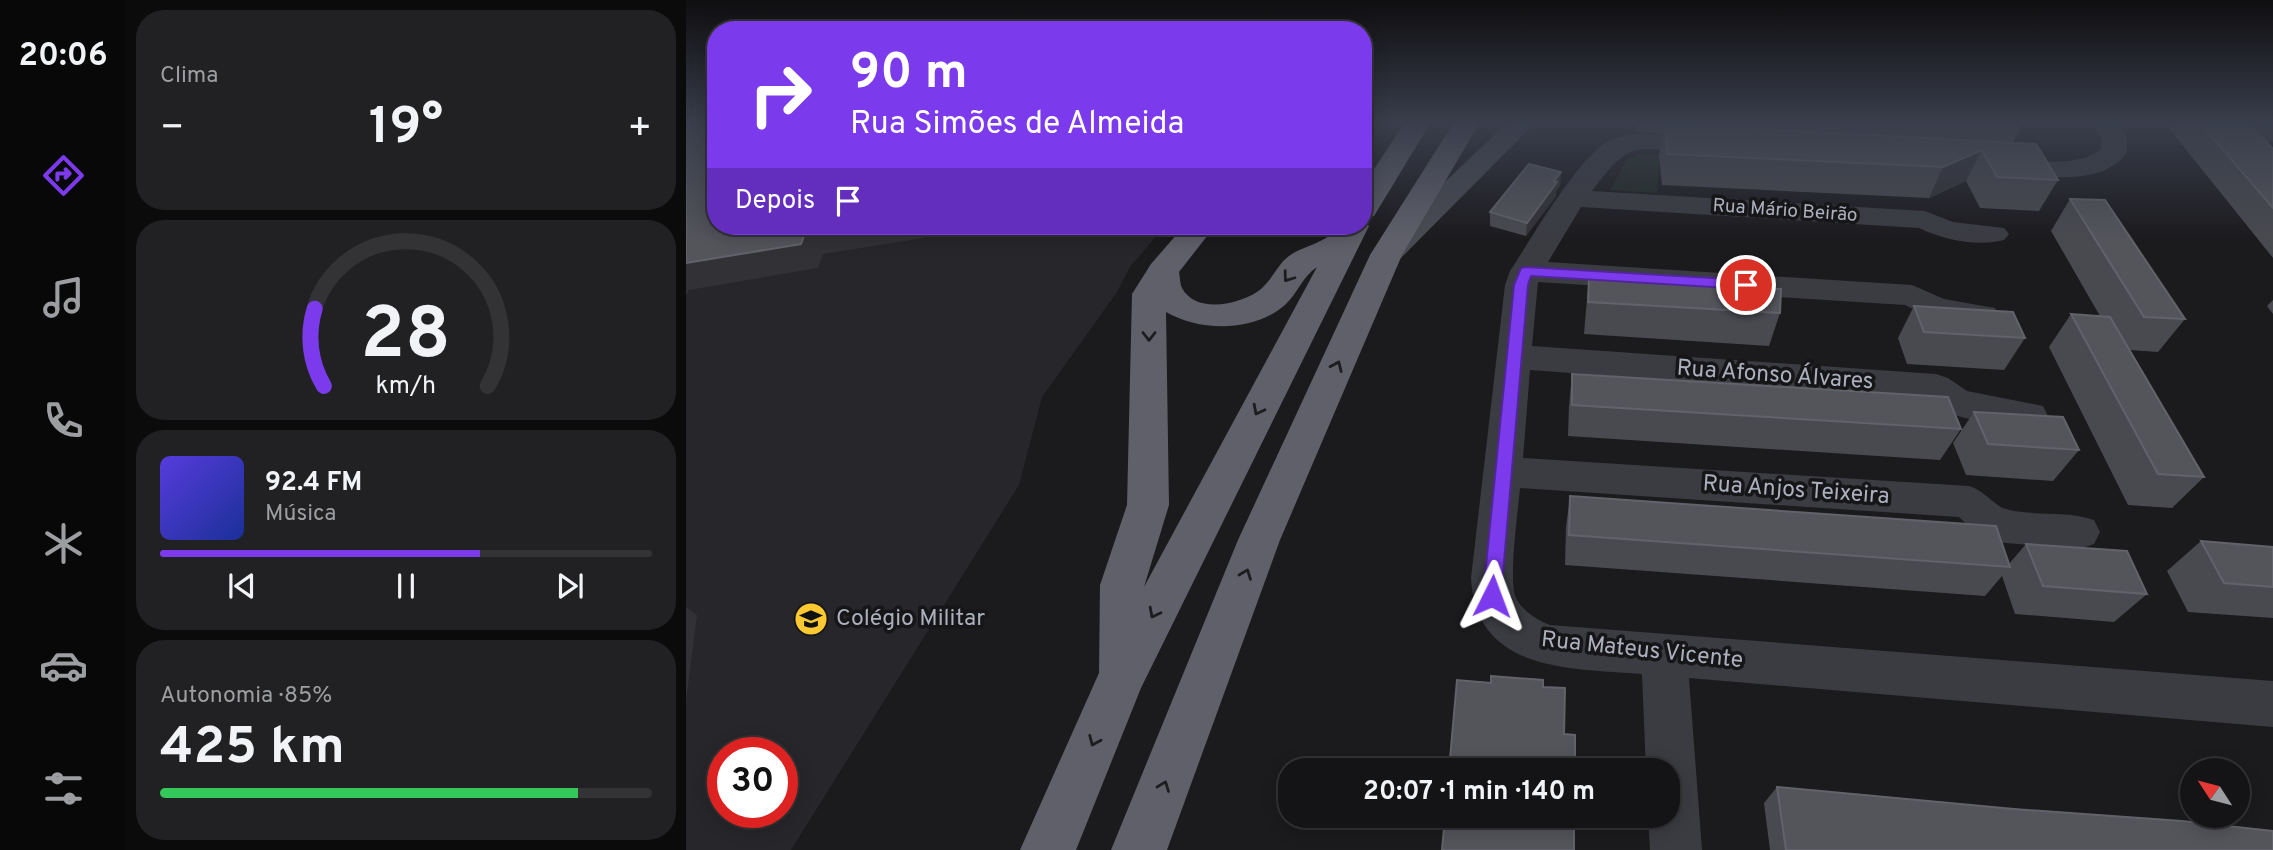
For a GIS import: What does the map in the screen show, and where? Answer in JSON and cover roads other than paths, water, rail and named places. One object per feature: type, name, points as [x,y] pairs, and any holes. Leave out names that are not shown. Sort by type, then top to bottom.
[{"type":"highway","points":[[1372,196],[1393,162]]},
{"type":"highway","points":[[1139,850],[1259,540],[1386,256],[1443,162]]},
{"type":"highway","points":[[1121,678],[1122,586],[1148,505],[1149,293],[1162,271],[1192,235]]},
{"type":"highway","points":[[1162,271],[1167,293],[1179,304],[1200,315],[1224,316],[1249,310],[1273,298],[1297,266],[1340,235]]},
{"type":"highway","points":[[1048,850],[1121,678],[1349,235]]},
{"type":"main road","points":[[1386,256],[1482,162]]},
{"type":"street","name":"Rua Mateus Vicente","points":[[1601,162],[1526,271],[1521,285],[1492,596],[1498,611],[1511,626],[1529,638],[1550,646],[2273,704]]},
{"type":"street","points":[[1978,164],[2081,168],[2103,162]]},
{"type":"street","name":"Rua Mário Beirão","points":[[1574,198],[1925,220],[1948,230],[1994,234]]},
{"type":"street","points":[[1526,271],[1912,295],[1936,308],[1983,316]]},
{"type":"street","name":"Rua Afonso Álvares","points":[[1514,357],[1936,387],[1957,402],[2030,416]]},
{"type":"street","name":"Rua Anjos Teixeira","points":[[1503,472],[1969,502],[1994,525],[2080,532]]},
{"type":"street","points":[[1664,655],[1676,850]]},
{"type":"place","name":"Colégio Militar","points":[[811,619]]}]
